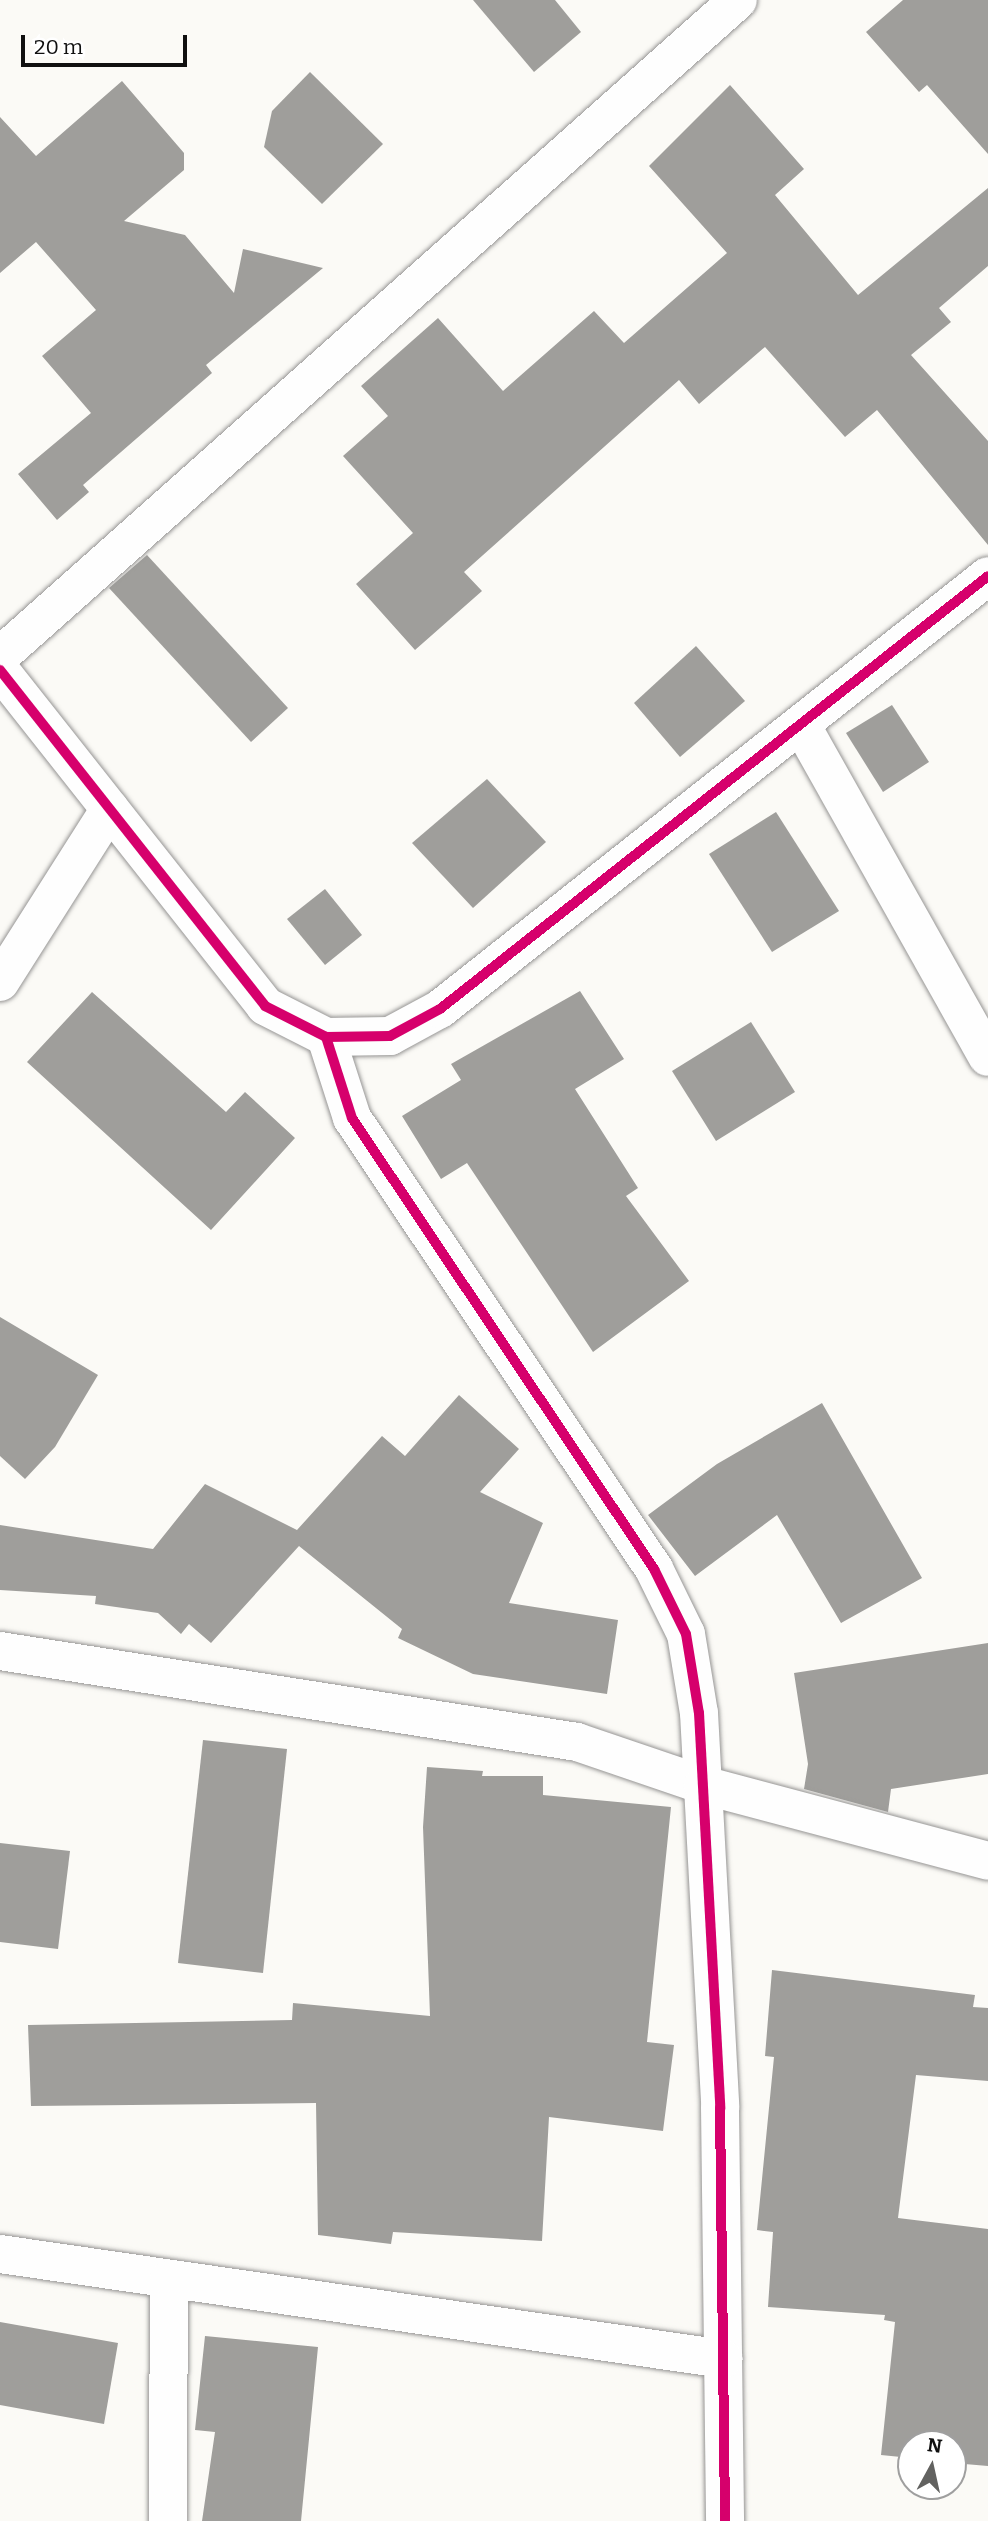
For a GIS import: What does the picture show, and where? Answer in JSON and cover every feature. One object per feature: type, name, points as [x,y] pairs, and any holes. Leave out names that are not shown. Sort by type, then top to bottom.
[{"type":"street","points":[[0,656],[738,0]]},
{"type":"street","points":[[0,670],[265,1006],[326,1037],[390,1036],[440,1009],[803,728],[988,576]]},
{"type":"street","points":[[803,728],[988,1057]]},
{"type":"street","points":[[0,982],[110,809]]},
{"type":"street","points":[[326,1037],[352,1118],[654,1569],[686,1634],[703,1785],[720,2107],[726,2521]]},
{"type":"street","points":[[0,1651],[577,1742],[703,1785],[988,1861]]},
{"type":"street","points":[[0,2255],[723,2359]]},
{"type":"street","points":[[167,2521],[169,2280]]},
{"type":"building","points":[[473,0],[555,0],[581,32],[534,72]]},
{"type":"building","points":[[903,0],[988,0],[988,154],[927,85],[919,92],[866,32]]},
{"type":"building","points":[[310,72],[383,144],[322,204],[264,147],[272,111]]},
{"type":"building","points":[[122,81],[184,153],[184,170],[124,221],[185,235],[234,293],[243,249],[323,268],[206,365],[212,373],[83,485],[89,492],[57,520],[18,474],[91,413],[42,356],[96,310],[36,242],[0,273],[0,117],[36,156]]},
{"type":"building","points":[[730,85],[804,169],[775,195],[858,295],[988,188],[988,266],[939,308],[951,322],[911,355],[988,441],[988,545],[877,410],[845,437],[765,347],[699,404],[679,380],[464,572],[482,591],[415,650],[356,584],[413,533],[343,456],[388,416],[361,386],[438,318],[503,391],[594,311],[624,343],[727,253],[649,166]]},
{"type":"building","points":[[147,555],[288,708],[251,742],[109,588]]},
{"type":"building","points":[[696,646],[745,701],[680,757],[634,703]]},
{"type":"building","points":[[892,705],[929,762],[883,792],[846,733]]},
{"type":"building","points":[[487,779],[546,842],[473,908],[412,843]]},
{"type":"building","points":[[776,812],[839,911],[772,952],[709,854]]},
{"type":"building","points":[[325,889],[362,935],[325,965],[287,919]]},
{"type":"building","points":[[580,991],[624,1059],[575,1089],[638,1188],[626,1196],[689,1281],[593,1352],[467,1163],[441,1179],[402,1116],[461,1080],[451,1064]]},
{"type":"building","points":[[92,992],[226,1112],[245,1092],[295,1138],[211,1230],[27,1062]]},
{"type":"building","points":[[751,1022],[795,1092],[716,1141],[672,1071]]},
{"type":"building","points":[[0,1317],[98,1375],[55,1447],[25,1479],[0,1456]]},
{"type":"building","points":[[459,1395],[519,1449],[480,1492],[543,1523],[509,1603],[618,1620],[607,1694],[473,1674],[398,1638],[402,1629],[299,1546],[211,1643],[189,1624],[181,1634],[158,1613],[95,1604],[96,1596],[0,1590],[0,1525],[153,1549],[205,1484],[297,1530],[382,1436],[405,1456]]},
{"type":"building","points":[[822,1403],[922,1578],[841,1623],[777,1515],[695,1576],[648,1515],[717,1464]]},
{"type":"building","points":[[988,1643],[988,1774],[891,1789],[888,1812],[804,1789],[808,1764],[794,1673]]},
{"type":"building","points":[[203,1740],[287,1749],[263,1973],[178,1963]]},
{"type":"building","points":[[427,1767],[483,1771],[482,1776],[543,1776],[543,1795],[671,1807],[647,2042],[674,2045],[663,2131],[549,2117],[542,2241],[393,2232],[391,2244],[318,2235],[316,2103],[31,2106],[28,2025],[292,2020],[293,2003],[430,2016],[423,1827]]},
{"type":"building","points":[[0,1843],[70,1851],[58,1949],[0,1942]]},
{"type":"building","points":[[772,1970],[975,1995],[973,2007],[988,2008],[988,2081],[916,2075],[898,2218],[988,2229],[988,2466],[967,2464],[967,2430],[897,2430],[897,2457],[881,2455],[895,2322],[884,2320],[885,2315],[768,2307],[773,2232],[757,2230],[774,2057],[765,2056]]},
{"type":"building","points":[[0,2322],[118,2343],[104,2424],[0,2405]]},
{"type":"building","points":[[205,2336],[318,2347],[301,2521],[202,2521],[215,2432],[195,2430]]},
{"type":"cycle path","points":[[0,670],[265,1006],[326,1037],[390,1036],[440,1009],[988,576]]},
{"type":"cycle path","points":[[326,1037],[352,1118],[654,1569],[686,1634],[699,1713],[720,2107],[725,2521]]}]
